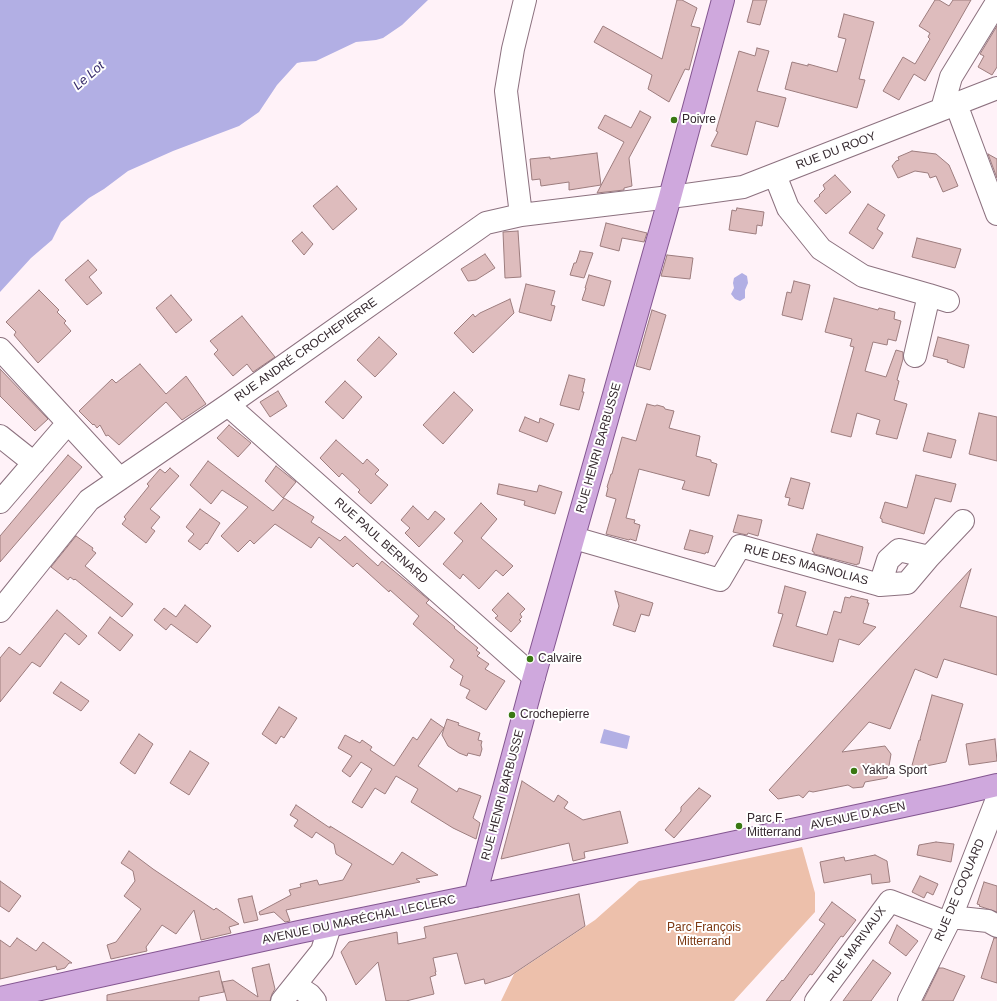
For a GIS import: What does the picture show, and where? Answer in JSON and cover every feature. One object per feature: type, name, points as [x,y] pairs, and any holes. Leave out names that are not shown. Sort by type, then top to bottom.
[{"type":"main road","name":"RUE HENRI BARBUSSE","points":[[475,896],[534,677],[670,197],[723,0]]},
{"type":"main road","name":"AVENUE D'AGEN","points":[[719,845],[997,785]]},
{"type":"main road","name":"AVENUE DU MARÉCHAL LECLERC","points":[[0,998],[299,932],[719,845]]},
{"type":"street","points":[[521,215],[506,91],[513,49],[524,0]]},
{"type":"street","points":[[997,2],[951,77],[949,107],[997,214]]},
{"type":"street","name":"RUE DU ROOY","points":[[670,197],[743,187],[997,88]]},
{"type":"street","points":[[775,175],[788,208],[821,249],[863,276],[939,298],[915,356]]},
{"type":"street","name":"RUE ANDRÉ CROCHEPIERRE","points":[[0,611],[89,500],[228,405],[486,223],[521,215],[670,197]]},
{"type":"street","points":[[0,348],[120,480]]},
{"type":"street","name":"RUE PAUL BERNARD","points":[[228,405],[534,677]]},
{"type":"street","points":[[0,502],[68,423]]},
{"type":"street","points":[[0,436],[34,463]]},
{"type":"street","name":"RUE DES MAGNOLIAS","points":[[574,538],[720,580],[740,546],[880,585],[907,583],[963,520]]},
{"type":"street","name":"RUE DE COQUARD","points":[[909,1001],[949,920],[997,799]]},
{"type":"street","name":"RUE MARIVAUX","points":[[816,1001],[890,901],[949,920]]},
{"type":"street","points":[[949,920],[988,921],[997,926]]},
{"type":"street","points":[[289,993],[322,950],[330,926]]},
{"type":"street","points":[[289,993],[310,995],[315,1001]]},
{"type":"green space","name":"Parc François Mitterrand","points":[[802,847],[815,893],[815,912],[734,1001],[501,1001],[514,974],[595,920],[639,881]]},
{"type":"water","name":"Le Lot","points":[[0,0],[428,0],[402,25],[383,38],[356,42],[316,61],[297,63],[277,85],[259,112],[239,126],[173,151],[128,171],[89,198],[61,222],[52,240],[31,258],[0,292]]},
{"type":"water","points":[[742,273],[747,276],[748,283],[745,290],[745,298],[740,301],[735,299],[731,294],[734,288],[734,278]]},
{"type":"water","points":[[604,729],[630,736],[627,749],[600,743]]},
{"type":"building","points":[[677,0],[682,0],[697,8],[691,26],[700,28],[689,70],[685,69],[669,102],[648,89],[652,75],[594,42],[603,26],[662,59]]},
{"type":"building","points":[[753,0],[767,0],[760,25],[747,22]]},
{"type":"building","points":[[935,0],[939,0],[949,6],[953,0],[971,0],[925,81],[914,74],[899,100],[883,91],[903,57],[915,64],[930,39],[928,37],[930,33],[919,26]]},
{"type":"building","points":[[844,14],[874,22],[859,79],[865,80],[857,108],[785,89],[792,62],[808,66],[808,64],[837,72],[846,39],[838,37]]},
{"type":"building","points":[[997,26],[997,67],[992,75],[978,67],[984,56],[980,54]]},
{"type":"building","points":[[757,48],[769,51],[757,91],[786,98],[778,127],[756,121],[747,155],[711,146],[718,132],[716,131],[739,51],[755,56]]},
{"type":"building","points":[[640,111],[651,117],[629,158],[632,186],[624,188],[624,190],[597,193],[624,142],[598,128],[605,115],[631,128]]},
{"type":"building","points":[[912,151],[936,154],[949,165],[958,186],[943,192],[936,176],[930,178],[928,173],[915,171],[898,178],[892,166],[899,160],[898,157]]},
{"type":"building","points":[[597,153],[601,185],[569,190],[569,182],[541,186],[540,179],[532,180],[530,159],[550,157],[550,159]]},
{"type":"building","points":[[988,154],[997,159],[997,178]]},
{"type":"building","points":[[835,175],[851,192],[826,214],[814,201],[825,189],[823,185]]},
{"type":"building","points":[[337,186],[357,209],[333,230],[313,206]]},
{"type":"building","points":[[868,204],[885,215],[877,229],[883,233],[873,249],[849,233]]},
{"type":"building","points":[[737,208],[764,212],[762,226],[757,225],[756,234],[729,230],[732,210],[736,211]]},
{"type":"building","points":[[606,223],[647,233],[644,242],[622,238],[619,251],[600,246]]},
{"type":"building","points":[[518,231],[521,277],[505,278],[503,232]]},
{"type":"building","points":[[302,232],[313,244],[304,255],[292,241]]},
{"type":"building","points":[[917,238],[961,249],[955,268],[912,257]]},
{"type":"building","points":[[580,251],[593,253],[584,278],[570,275]]},
{"type":"building","points":[[485,254],[495,268],[476,280],[468,281],[461,269]]},
{"type":"building","points":[[667,255],[693,258],[690,279],[661,276]]},
{"type":"building","points":[[88,260],[97,270],[89,277],[102,293],[87,305],[65,280]]},
{"type":"building","points":[[589,275],[611,281],[604,306],[582,300]]},
{"type":"building","points":[[794,281],[810,285],[802,320],[782,315],[787,292],[791,293]]},
{"type":"building","points":[[526,284],[555,291],[551,305],[555,306],[551,321],[519,312]]},
{"type":"building","points":[[39,290],[59,310],[57,312],[66,321],[64,323],[71,331],[38,363],[14,335],[16,332],[6,322]]},
{"type":"building","points":[[171,295],[192,320],[176,333],[156,308]]},
{"type":"building","points":[[834,298],[878,310],[879,308],[895,312],[894,319],[901,321],[896,341],[888,339],[887,345],[873,342],[865,371],[886,377],[896,350],[903,352],[903,359],[897,380],[899,381],[894,400],[907,404],[897,439],[876,434],[880,420],[857,413],[851,437],[831,432],[854,347],[850,346],[852,339],[825,332]]},
{"type":"building","points":[[510,299],[514,313],[473,353],[454,333],[473,314],[475,317],[480,313]]},
{"type":"building","points":[[652,310],[666,315],[650,370],[636,366]]},
{"type":"building","points":[[242,316],[275,357],[253,372],[247,364],[233,376],[214,354],[218,350],[210,341]]},
{"type":"building","points":[[379,337],[397,354],[375,377],[357,360]]},
{"type":"building","points":[[938,337],[969,345],[964,368],[947,362],[948,360],[933,356]]},
{"type":"building","points":[[140,364],[166,394],[186,376],[206,404],[182,420],[166,402],[119,445],[108,435],[106,436],[100,425],[97,428],[79,411],[112,379],[116,383]]},
{"type":"building","points":[[0,369],[48,419],[35,431],[0,396]]},
{"type":"building","points":[[569,375],[585,379],[582,392],[584,392],[579,410],[560,405]]},
{"type":"building","points":[[345,381],[362,397],[343,419],[325,402]]},
{"type":"building","points":[[278,391],[287,406],[270,417],[260,402]]},
{"type":"building","points":[[454,392],[473,410],[443,444],[423,425]]},
{"type":"building","points":[[647,404],[657,405],[674,411],[669,428],[700,436],[696,456],[711,460],[711,462],[717,464],[709,496],[682,489],[685,481],[639,469],[626,518],[635,520],[634,523],[640,525],[636,541],[606,534],[616,499],[606,496],[607,487],[622,437],[636,441]]},
{"type":"building","points":[[979,413],[997,417],[997,461],[969,454]]},
{"type":"building","points":[[525,417],[539,423],[540,418],[554,424],[547,442],[519,431]]},
{"type":"building","points":[[229,425],[251,443],[238,457],[217,438]]},
{"type":"building","points":[[928,433],[956,440],[951,458],[923,451]]},
{"type":"building","points":[[336,440],[363,464],[367,459],[379,470],[375,474],[388,485],[371,504],[358,492],[360,490],[342,473],[339,477],[320,458]]},
{"type":"building","points":[[68,455],[82,467],[0,562],[0,536]]},
{"type":"building","points":[[208,461],[273,511],[284,498],[314,517],[311,522],[340,541],[345,536],[378,566],[382,561],[429,600],[426,603],[478,648],[476,650],[480,653],[477,656],[489,664],[485,669],[505,681],[486,710],[466,698],[470,690],[460,685],[463,676],[450,667],[454,660],[413,624],[419,616],[390,590],[389,592],[357,563],[353,567],[319,537],[311,548],[275,524],[254,544],[250,540],[238,552],[221,536],[248,507],[222,490],[211,504],[190,485]]},
{"type":"building","points":[[276,466],[296,482],[283,498],[265,481]]},
{"type":"building","points":[[170,468],[179,476],[150,509],[160,517],[151,528],[155,531],[146,543],[122,524],[126,519],[124,517],[149,486],[147,484],[160,469],[165,473]]},
{"type":"building","points":[[916,475],[956,484],[951,502],[935,498],[924,534],[882,522],[882,519],[880,518],[885,502],[907,508]]},
{"type":"building","points":[[791,478],[810,483],[803,509],[788,505],[790,498],[785,497]]},
{"type":"building","points":[[499,484],[537,492],[539,485],[562,492],[555,514],[524,505],[525,501],[497,494]]},
{"type":"building","points":[[481,503],[497,519],[481,538],[513,566],[503,576],[496,570],[479,589],[463,574],[460,579],[443,564],[463,541],[454,533]]},
{"type":"building","points":[[413,506],[428,520],[435,511],[445,519],[419,547],[405,533],[410,528],[401,520]]},
{"type":"building","points":[[200,509],[220,523],[207,544],[206,543],[200,550],[188,541],[194,534],[186,527]]},
{"type":"building","points":[[738,515],[762,520],[758,536],[748,533],[747,535],[733,532]]},
{"type":"building","points":[[690,530],[713,536],[708,553],[706,552],[705,554],[684,549]]},
{"type":"building","points":[[817,534],[863,547],[859,564],[857,565],[814,554],[812,551]]},
{"type":"building","points":[[76,536],[93,548],[92,550],[96,553],[85,566],[133,604],[122,617],[75,579],[74,580],[70,577],[68,580],[51,567]]},
{"type":"building","points":[[971,569],[960,607],[997,617],[997,675],[944,659],[937,678],[915,669],[890,729],[869,722],[842,752],[885,746],[891,754],[887,778],[865,782],[863,787],[853,788],[848,785],[813,792],[809,791],[803,798],[799,795],[778,799],[769,790]]},
{"type":"building","points":[[785,586],[806,592],[796,626],[827,635],[834,611],[841,613],[845,597],[850,598],[851,596],[868,600],[867,603],[869,603],[863,623],[876,627],[859,645],[839,639],[833,662],[773,646],[783,614],[778,613]]},
{"type":"building","points":[[615,591],[653,603],[649,616],[641,614],[635,632],[613,625],[619,606]]},
{"type":"building","points":[[508,593],[525,609],[520,614],[522,617],[519,620],[521,621],[511,632],[495,618],[498,616],[492,610]]},
{"type":"building","points":[[185,605],[211,626],[197,643],[171,624],[166,630],[154,620],[164,608],[176,617]]},
{"type":"building","points":[[57,610],[87,636],[79,645],[65,633],[40,667],[32,662],[0,702],[0,658],[9,647],[20,655]]},
{"type":"building","points":[[110,617],[133,635],[120,651],[98,633]]},
{"type":"building","points":[[61,682],[89,701],[81,711],[53,693]]},
{"type":"building","points":[[932,695],[963,704],[946,762],[911,769],[919,740],[921,740],[920,739]]},
{"type":"building","points":[[279,707],[297,718],[284,738],[281,736],[276,744],[262,734]]},
{"type":"building","points":[[431,719],[444,728],[418,766],[457,792],[459,788],[481,796],[473,818],[480,823],[476,839],[453,828],[411,802],[418,789],[396,776],[385,794],[375,788],[362,808],[352,802],[372,769],[361,762],[350,777],[342,771],[352,756],[338,748],[345,735],[360,743],[362,740],[372,747],[370,750],[394,766],[413,737],[417,740]]},
{"type":"building","points":[[447,719],[459,723],[458,725],[480,733],[478,740],[482,741],[482,749],[480,756],[468,753],[467,756],[448,746],[442,735]]},
{"type":"building","points":[[139,734],[153,744],[135,774],[120,763]]},
{"type":"building","points":[[995,739],[997,761],[969,765],[966,744]]},
{"type":"building","points":[[190,751],[209,763],[189,795],[170,783]]},
{"type":"building","points":[[522,781],[554,802],[558,795],[568,802],[564,808],[583,820],[620,811],[628,843],[584,852],[585,858],[573,861],[569,843],[501,859]]},
{"type":"building","points":[[699,788],[711,796],[674,838],[665,830],[681,811],[681,807]]},
{"type":"building","points":[[296,805],[330,828],[330,826],[393,865],[402,852],[438,875],[416,879],[420,882],[286,910],[290,921],[285,922],[274,912],[260,915],[259,912],[291,895],[289,890],[301,887],[300,884],[317,880],[319,885],[343,880],[352,864],[336,854],[334,844],[316,832],[312,838],[294,826],[298,820],[290,815]]},
{"type":"building","points":[[936,842],[954,844],[951,862],[917,855],[919,845]]},
{"type":"building","points":[[129,851],[214,910],[216,908],[239,924],[229,927],[231,933],[201,940],[194,910],[176,934],[162,925],[146,947],[147,951],[111,959],[107,945],[116,942],[141,909],[124,896],[135,881],[133,871],[121,863]]},
{"type":"building","points":[[875,855],[887,861],[890,882],[872,884],[871,874],[824,883],[820,862],[844,857],[845,861]]},
{"type":"building","points":[[920,876],[938,884],[933,895],[927,892],[924,898],[912,892]]},
{"type":"building","points":[[0,881],[21,896],[9,912],[0,906]]},
{"type":"building","points":[[984,882],[997,886],[997,912],[977,904]]},
{"type":"building","points":[[579,894],[585,926],[510,976],[485,984],[484,979],[465,984],[457,953],[433,958],[436,975],[430,977],[434,994],[406,1001],[386,1001],[378,962],[356,985],[341,952],[349,942],[397,932],[398,944],[426,938],[424,927]]},
{"type":"building","points":[[252,896],[258,920],[244,923],[238,899]]},
{"type":"building","points":[[832,902],[856,920],[843,937],[841,936],[812,975],[810,974],[790,1001],[766,1001],[782,980],[783,981],[825,924],[819,920]]},
{"type":"building","points":[[897,925],[918,941],[906,956],[889,943]]},
{"type":"building","points":[[17,938],[36,951],[43,942],[72,963],[69,963],[65,968],[57,970],[56,966],[0,979],[0,940],[10,947]]},
{"type":"building","points":[[994,938],[997,938],[997,983],[981,978]]},
{"type":"building","points":[[873,960],[891,973],[871,1001],[843,1001]]},
{"type":"building","points":[[269,964],[275,989],[270,1001],[227,1001],[222,982],[233,980],[258,997],[252,968]]},
{"type":"building","points":[[939,968],[965,976],[953,1001],[923,1001]]},
{"type":"building","points":[[219,971],[224,992],[199,997],[199,1001],[107,1001],[107,995]]},
{"type":"place","name":"Poivre","points":[[674,120]]},
{"type":"place","name":"Calvaire","points":[[530,659]]},
{"type":"place","name":"Crochepierre","points":[[512,715]]},
{"type":"place","name":"Yakha Sport","points":[[854,771]]},
{"type":"place","name":"Parc F. Mitterrand","points":[[739,826]]}]
